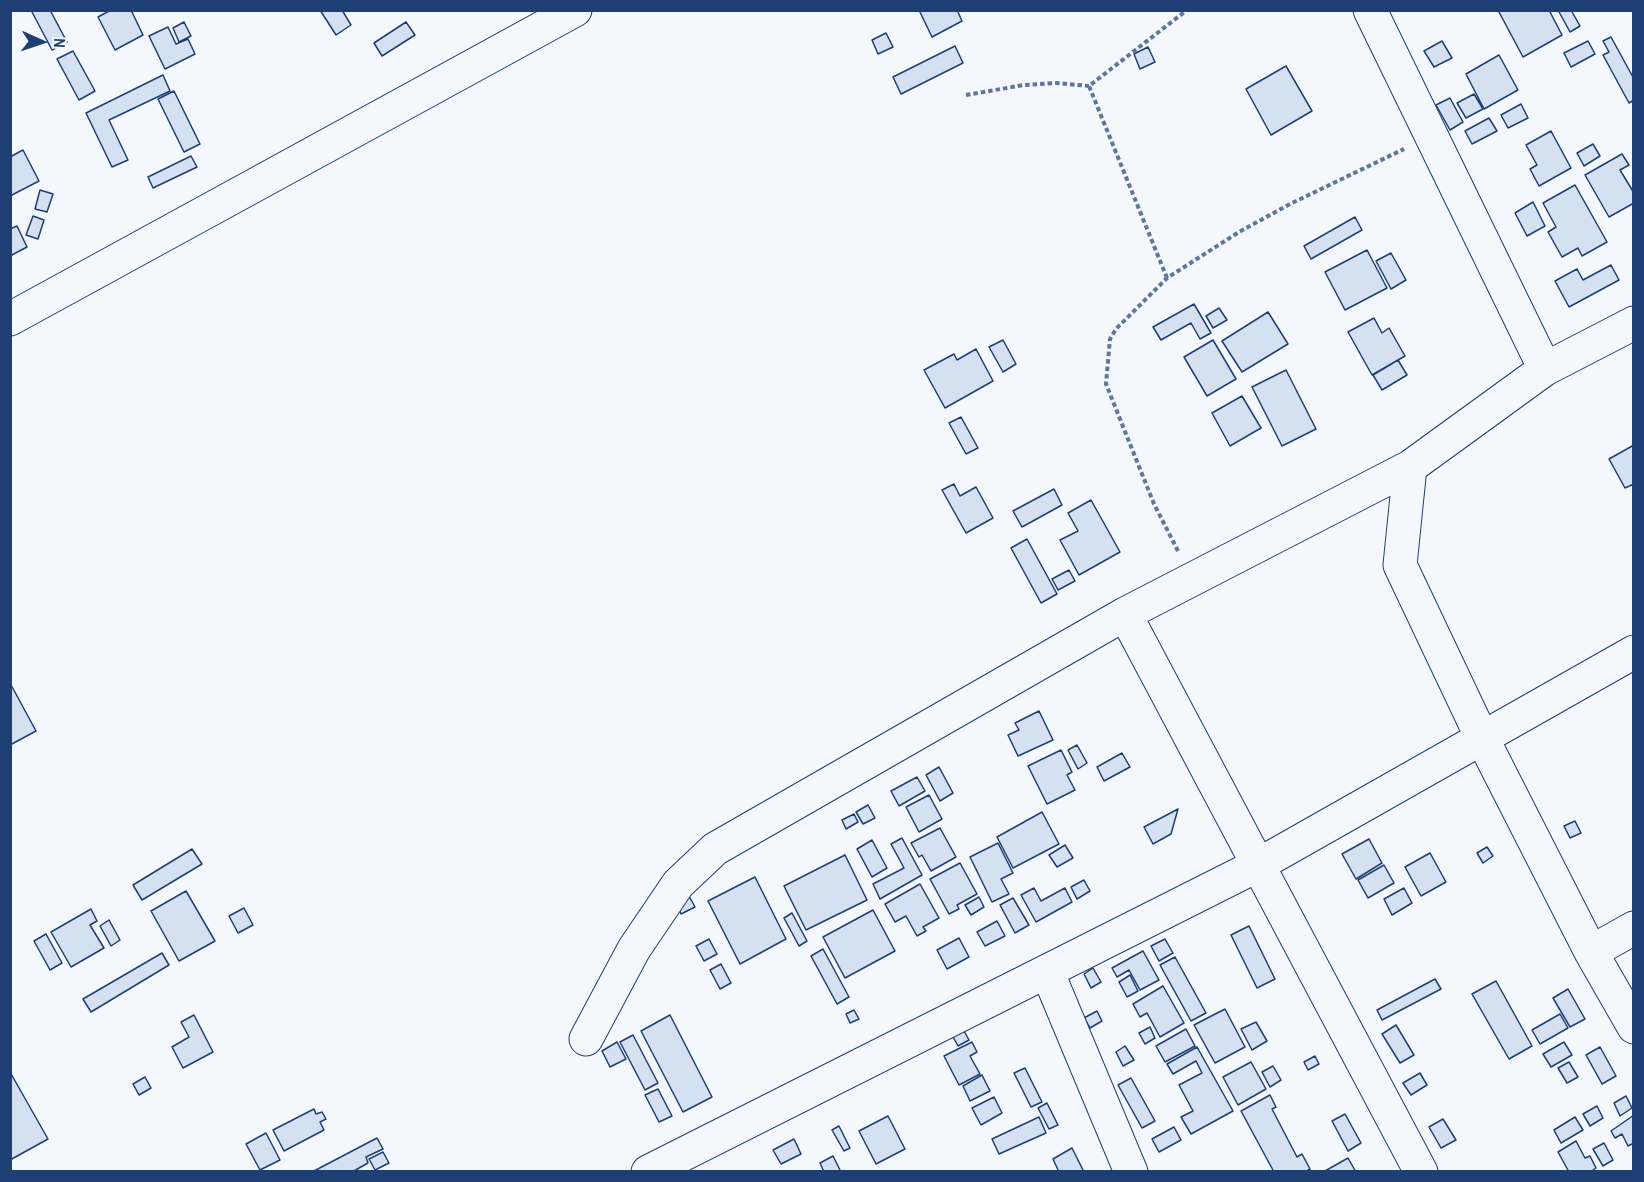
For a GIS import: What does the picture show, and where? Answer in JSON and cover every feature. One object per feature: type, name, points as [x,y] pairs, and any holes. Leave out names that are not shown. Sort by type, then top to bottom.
[{"type":"street","points":[[10,320],[575,10]]},
{"type":"street","points":[[1370,10],[1545,369]]},
{"type":"street","points":[[586,1039],[634,949],[678,884],[715,849],[1125,614],[1410,467],[1545,369],[1634,323]]},
{"type":"street","points":[[1410,467],[1400,565],[1482,738],[1591,952],[1634,1027]]},
{"type":"street","points":[[1125,614],[1421,1172]]},
{"type":"street","points":[[648,1172],[1258,865],[1634,652]]},
{"type":"street","points":[[1591,952],[1634,928]]},
{"type":"street","points":[[1047,970],[1131,1172]]},
{"type":"path","points":[[966,95],[1024,85],[1064,83],[1089,86],[1188,10]]},
{"type":"path","points":[[1089,86],[1167,278]]},
{"type":"path","points":[[1198,575],[1180,555],[1154,504],[1106,384],[1110,339],[1116,329],[1167,278],[1239,232],[1290,204],[1431,136]]},
{"type":"building","points":[[50,10],[67,42],[52,50],[32,12]]},
{"type":"building","points":[[111,10],[131,10],[143,35],[115,50],[98,17]]},
{"type":"building","points":[[320,10],[342,10],[351,25],[336,35]]},
{"type":"building","points":[[919,10],[957,10],[962,21],[932,37]]},
{"type":"building","points":[[1502,10],[1549,10],[1562,35],[1523,57],[1499,12]]},
{"type":"building","points":[[1558,10],[1571,10],[1580,26],[1570,32]]},
{"type":"building","points":[[184,22],[191,36],[179,42],[173,28]]},
{"type":"building","points":[[406,22],[415,35],[382,56],[374,43]]},
{"type":"building","points":[[168,27],[176,44],[188,39],[195,54],[165,69],[149,36]]},
{"type":"building","points":[[886,33],[893,47],[878,54],[872,40]]},
{"type":"building","points":[[1611,37],[1634,79],[1634,100],[1629,103],[1603,55],[1609,52],[1603,41]]},
{"type":"building","points":[[1442,41],[1452,58],[1434,67],[1424,51]]},
{"type":"building","points":[[1588,41],[1595,54],[1571,67],[1564,53]]},
{"type":"building","points":[[955,46],[963,63],[901,94],[893,77]]},
{"type":"building","points":[[1148,47],[1155,62],[1140,69],[1134,54]]},
{"type":"building","points":[[73,51],[95,91],[79,100],[57,59]]},
{"type":"building","points":[[1499,55],[1518,90],[1484,109],[1466,74]]},
{"type":"building","points":[[1286,66],[1312,111],[1271,135],[1246,89]]},
{"type":"building","points":[[163,75],[170,91],[109,120],[128,160],[112,167],[86,113]]},
{"type":"building","points":[[174,91],[200,144],[184,152],[158,99]]},
{"type":"building","points":[[1474,94],[1483,109],[1466,118],[1457,103]]},
{"type":"building","points":[[1450,98],[1463,122],[1450,130],[1436,105]]},
{"type":"building","points":[[1521,104],[1528,118],[1508,128],[1501,115]]},
{"type":"building","points":[[1489,118],[1497,131],[1472,144],[1465,131]]},
{"type":"building","points":[[1551,131],[1571,168],[1539,186],[1530,169],[1537,165],[1526,145]]},
{"type":"building","points":[[1593,144],[1600,156],[1584,166],[1577,153]]},
{"type":"building","points":[[23,150],[39,181],[10,196],[10,157]]},
{"type":"building","points":[[1622,154],[1629,165],[1620,170],[1634,193],[1634,203],[1609,217],[1585,175]]},
{"type":"building","points":[[191,156],[197,167],[153,188],[148,177]]},
{"type":"building","points":[[1575,185],[1607,242],[1582,256],[1578,248],[1562,257],[1548,232],[1556,227],[1543,203]]},
{"type":"building","points":[[40,190],[53,194],[47,212],[35,209]]},
{"type":"building","points":[[1533,202],[1545,226],[1527,236],[1515,213]]},
{"type":"building","points":[[33,216],[44,220],[38,239],[26,235]]},
{"type":"building","points":[[1355,217],[1362,230],[1311,259],[1304,246]]},
{"type":"building","points":[[17,226],[27,247],[10,256],[10,229]]},
{"type":"building","points":[[1367,250],[1387,288],[1345,310],[1325,272]]},
{"type":"building","points":[[1391,253],[1406,280],[1391,289],[1376,261]]},
{"type":"building","points":[[1611,265],[1619,280],[1569,307],[1555,281],[1577,269],[1583,280]]},
{"type":"building","points":[[1194,304],[1211,333],[1200,339],[1191,323],[1161,340],[1153,327]]},
{"type":"building","points":[[1219,308],[1227,320],[1213,328],[1206,316]]},
{"type":"building","points":[[1268,312],[1288,344],[1242,372],[1222,341]]},
{"type":"building","points":[[1374,318],[1382,333],[1389,328],[1405,356],[1372,375],[1348,332]]},
{"type":"building","points":[[1003,340],[1016,364],[1003,372],[989,347]]},
{"type":"building","points":[[1213,340],[1236,379],[1207,396],[1184,357]]},
{"type":"building","points":[[976,349],[993,381],[945,408],[924,370],[954,354],[957,360]]},
{"type":"building","points":[[1398,360],[1407,375],[1382,390],[1373,375]]},
{"type":"building","points":[[1286,370],[1316,429],[1282,446],[1252,387]]},
{"type":"building","points":[[1242,396],[1261,428],[1230,446],[1212,413]]},
{"type":"building","points":[[961,417],[978,448],[966,454],[949,423]]},
{"type":"building","points":[[1634,445],[1634,484],[1625,488],[1609,459]]},
{"type":"building","points":[[954,484],[960,496],[976,487],[993,518],[966,533],[942,490]]},
{"type":"building","points":[[1054,489],[1062,505],[1022,527],[1013,511]]},
{"type":"building","points":[[1091,500],[1120,552],[1079,575],[1060,540],[1078,531],[1068,513]]},
{"type":"building","points":[[1027,539],[1057,594],[1041,603],[1011,548]]},
{"type":"building","points":[[1069,570],[1075,581],[1058,590],[1052,579]]},
{"type":"building","points":[[10,683],[36,731],[10,745]]},
{"type":"building","points":[[1039,711],[1053,740],[1018,756],[1008,735],[1019,730],[1015,723]]},
{"type":"building","points":[[1077,745],[1087,763],[1078,769],[1068,750]]},
{"type":"building","points":[[1061,750],[1072,772],[1067,775],[1075,790],[1047,804],[1028,766]]},
{"type":"building","points":[[1122,753],[1130,767],[1104,781],[1097,767]]},
{"type":"building","points":[[939,767],[953,793],[940,801],[926,775]]},
{"type":"building","points":[[917,777],[925,791],[899,806],[891,791]]},
{"type":"building","points":[[929,795],[942,819],[919,832],[906,807]]},
{"type":"building","points":[[868,805],[875,818],[863,824],[856,812]]},
{"type":"building","points":[[1178,809],[1171,834],[1153,844],[1144,827]]},
{"type":"building","points":[[1042,812],[1059,844],[1013,868],[997,837]]},
{"type":"building","points":[[854,814],[858,822],[846,829],[842,820]]},
{"type":"building","points":[[1575,821],[1581,833],[1570,838],[1564,826]]},
{"type":"building","points":[[940,828],[956,857],[931,871],[922,855],[919,857],[911,843]]},
{"type":"building","points":[[902,838],[922,875],[880,899],[873,884],[904,868],[891,844]]},
{"type":"building","points":[[1369,839],[1382,863],[1356,879],[1342,854]]},
{"type":"building","points":[[872,840],[887,868],[872,877],[857,849]]},
{"type":"building","points":[[998,843],[1013,873],[1001,879],[1009,894],[992,902],[970,857]]},
{"type":"building","points":[[1065,845],[1073,858],[1057,867],[1049,855]]},
{"type":"building","points":[[1487,847],[1493,856],[1483,863],[1477,853]]},
{"type":"building","points":[[192,849],[202,864],[142,900],[133,885]]},
{"type":"building","points":[[1430,853],[1446,882],[1421,896],[1405,867]]},
{"type":"building","points":[[845,855],[867,900],[806,930],[784,886]]},
{"type":"building","points":[[960,863],[977,894],[957,905],[959,909],[949,914],[930,879]]},
{"type":"building","points":[[1384,865],[1394,883],[1368,898],[1358,880]]},
{"type":"building","points":[[755,877],[786,939],[740,964],[708,901]]},
{"type":"building","points":[[1084,880],[1090,891],[1077,899],[1071,887]]},
{"type":"building","points":[[920,884],[939,918],[923,927],[926,931],[917,936],[906,916],[895,922],[885,904]]},
{"type":"building","points":[[1034,888],[1041,901],[1065,888],[1072,902],[1036,922],[1021,895]]},
{"type":"building","points":[[1404,888],[1412,903],[1392,915],[1384,899]]},
{"type":"building","points":[[186,891],[215,941],[179,961],[151,911]]},
{"type":"building","points":[[689,896],[695,907],[681,914],[676,903]]},
{"type":"building","points":[[979,897],[984,907],[971,915],[965,905]]},
{"type":"building","points":[[1013,898],[1029,925],[1015,933],[1000,905]]},
{"type":"building","points":[[244,908],[253,925],[238,933],[229,916]]},
{"type":"building","points":[[91,909],[97,921],[90,925],[104,948],[71,967],[51,932]]},
{"type":"building","points":[[873,910],[895,951],[845,978],[823,937]]},
{"type":"building","points":[[792,913],[807,941],[799,946],[784,918]]},
{"type":"building","points":[[109,920],[120,940],[111,946],[100,926]]},
{"type":"building","points":[[997,921],[1005,936],[985,946],[977,932]]},
{"type":"building","points":[[1249,926],[1275,979],[1257,988],[1231,935]]},
{"type":"building","points":[[46,934],[62,963],[50,970],[34,941]]},
{"type":"building","points":[[959,938],[969,957],[947,969],[937,950]]},
{"type":"building","points":[[709,939],[717,954],[704,961],[696,946]]},
{"type":"building","points":[[1165,939],[1173,953],[1159,961],[1151,946]]},
{"type":"building","points":[[823,949],[849,997],[837,1004],[811,956]]},
{"type":"building","points":[[1143,951],[1159,980],[1140,990],[1129,970],[1117,977],[1112,968]]},
{"type":"building","points":[[162,953],[169,965],[91,1012],[83,999]]},
{"type":"building","points":[[1175,957],[1206,1013],[1191,1021],[1160,965]]},
{"type":"building","points":[[721,964],[731,983],[720,989],[710,970]]},
{"type":"building","points":[[1093,968],[1101,982],[1091,988],[1084,974]]},
{"type":"building","points":[[1130,975],[1138,991],[1127,997],[1119,982]]},
{"type":"building","points":[[1435,979],[1441,989],[1382,1020],[1377,1010]]},
{"type":"building","points":[[1496,981],[1532,1046],[1509,1059],[1472,994]]},
{"type":"building","points":[[1163,986],[1184,1023],[1160,1037],[1147,1013],[1140,1017],[1133,1004]]},
{"type":"building","points":[[1568,989],[1585,1019],[1570,1027],[1553,998]]},
{"type":"building","points":[[1225,1009],[1245,1047],[1215,1063],[1194,1025]]},
{"type":"building","points":[[854,1010],[859,1019],[850,1023],[846,1014]]},
{"type":"building","points":[[1097,1011],[1102,1021],[1090,1028],[1084,1018]]},
{"type":"building","points":[[1560,1014],[1568,1028],[1540,1044],[1532,1030]]},
{"type":"building","points":[[194,1015],[213,1052],[183,1068],[172,1047],[189,1037],[181,1022]]},
{"type":"building","points":[[670,1015],[712,1097],[683,1112],[641,1031]]},
{"type":"building","points":[[1256,1022],[1267,1041],[1252,1050],[1241,1029]]},
{"type":"building","points":[[1396,1025],[1414,1055],[1400,1063],[1382,1034]]},
{"type":"building","points":[[1150,1027],[1155,1038],[1145,1044],[1139,1033]]},
{"type":"building","points":[[963,1029],[969,1040],[958,1046],[952,1035]]},
{"type":"building","points":[[1186,1029],[1195,1046],[1165,1062],[1156,1046]]},
{"type":"building","points":[[633,1035],[658,1083],[645,1090],[620,1042]]},
{"type":"building","points":[[617,1042],[626,1059],[610,1067],[602,1051]]},
{"type":"building","points":[[972,1042],[977,1052],[970,1056],[980,1074],[959,1085],[944,1056]]},
{"type":"building","points":[[1564,1042],[1572,1055],[1551,1067],[1543,1054]]},
{"type":"building","points":[[1125,1046],[1134,1060],[1123,1066],[1116,1052]]},
{"type":"building","points":[[1197,1047],[1233,1111],[1191,1134],[1181,1117],[1193,1111],[1179,1085],[1202,1073],[1196,1061],[1173,1074],[1167,1064]]},
{"type":"building","points":[[1600,1047],[1616,1076],[1602,1084],[1586,1055]]},
{"type":"building","points":[[1315,1056],[1319,1064],[1308,1070],[1304,1062]]},
{"type":"building","points":[[1251,1062],[1266,1089],[1238,1105],[1223,1077]]},
{"type":"building","points":[[1569,1062],[1578,1077],[1567,1083],[1558,1068]]},
{"type":"building","points":[[1273,1066],[1281,1080],[1270,1087],[1262,1072]]},
{"type":"building","points":[[1025,1068],[1042,1102],[1031,1107],[1014,1073]]},
{"type":"building","points":[[10,1072],[48,1139],[10,1160]]},
{"type":"building","points":[[1420,1073],[1427,1085],[1411,1095],[1403,1083]]},
{"type":"building","points":[[982,1075],[990,1091],[970,1101],[963,1086]]},
{"type":"building","points":[[145,1077],[151,1088],[139,1095],[133,1084]]},
{"type":"building","points":[[1131,1078],[1155,1121],[1142,1128],[1118,1085]]},
{"type":"building","points":[[658,1089],[672,1116],[659,1122],[645,1095]]},
{"type":"building","points":[[1270,1095],[1276,1107],[1272,1109],[1297,1157],[1302,1154],[1310,1169],[1305,1172],[1274,1172],[1241,1111]]},
{"type":"building","points":[[1626,1096],[1632,1108],[1620,1116],[1614,1103]]},
{"type":"building","points":[[994,1097],[1002,1113],[981,1125],[972,1108]]},
{"type":"building","points":[[1047,1103],[1058,1125],[1049,1129],[1038,1108]]},
{"type":"building","points":[[1597,1106],[1603,1118],[1590,1126],[1583,1114]]},
{"type":"building","points":[[314,1109],[316,1114],[322,1112],[326,1119],[320,1122],[324,1130],[284,1151],[273,1130]]},
{"type":"building","points":[[1345,1114],[1361,1143],[1348,1151],[1332,1121]]},
{"type":"building","points":[[1634,1115],[1634,1143],[1628,1146],[1622,1134],[1615,1138],[1611,1131]]},
{"type":"building","points":[[888,1116],[905,1149],[876,1164],[859,1131]]},
{"type":"building","points":[[1039,1117],[1046,1133],[999,1154],[992,1139]]},
{"type":"building","points":[[1575,1117],[1583,1130],[1561,1143],[1554,1130]]},
{"type":"building","points":[[1443,1119],[1456,1140],[1441,1148],[1429,1127]]},
{"type":"building","points":[[839,1126],[850,1148],[844,1151],[832,1130]]},
{"type":"building","points":[[1174,1127],[1181,1140],[1159,1152],[1152,1139]]},
{"type":"building","points":[[266,1133],[280,1160],[260,1170],[246,1144]]},
{"type":"building","points":[[377,1138],[383,1149],[366,1157],[368,1163],[352,1172],[312,1172]]},
{"type":"building","points":[[794,1139],[801,1154],[781,1164],[773,1150]]},
{"type":"building","points":[[1576,1141],[1585,1158],[1590,1156],[1596,1168],[1590,1172],[1569,1172],[1558,1152]]},
{"type":"building","points":[[1604,1143],[1613,1160],[1603,1166],[1593,1149]]},
{"type":"building","points":[[1072,1148],[1084,1172],[1059,1172],[1053,1159]]},
{"type":"building","points":[[383,1152],[389,1163],[375,1170],[369,1159]]},
{"type":"building","points":[[833,1156],[841,1172],[824,1172],[820,1163]]},
{"type":"building","points":[[1348,1158],[1356,1172],[1325,1171]]}]
